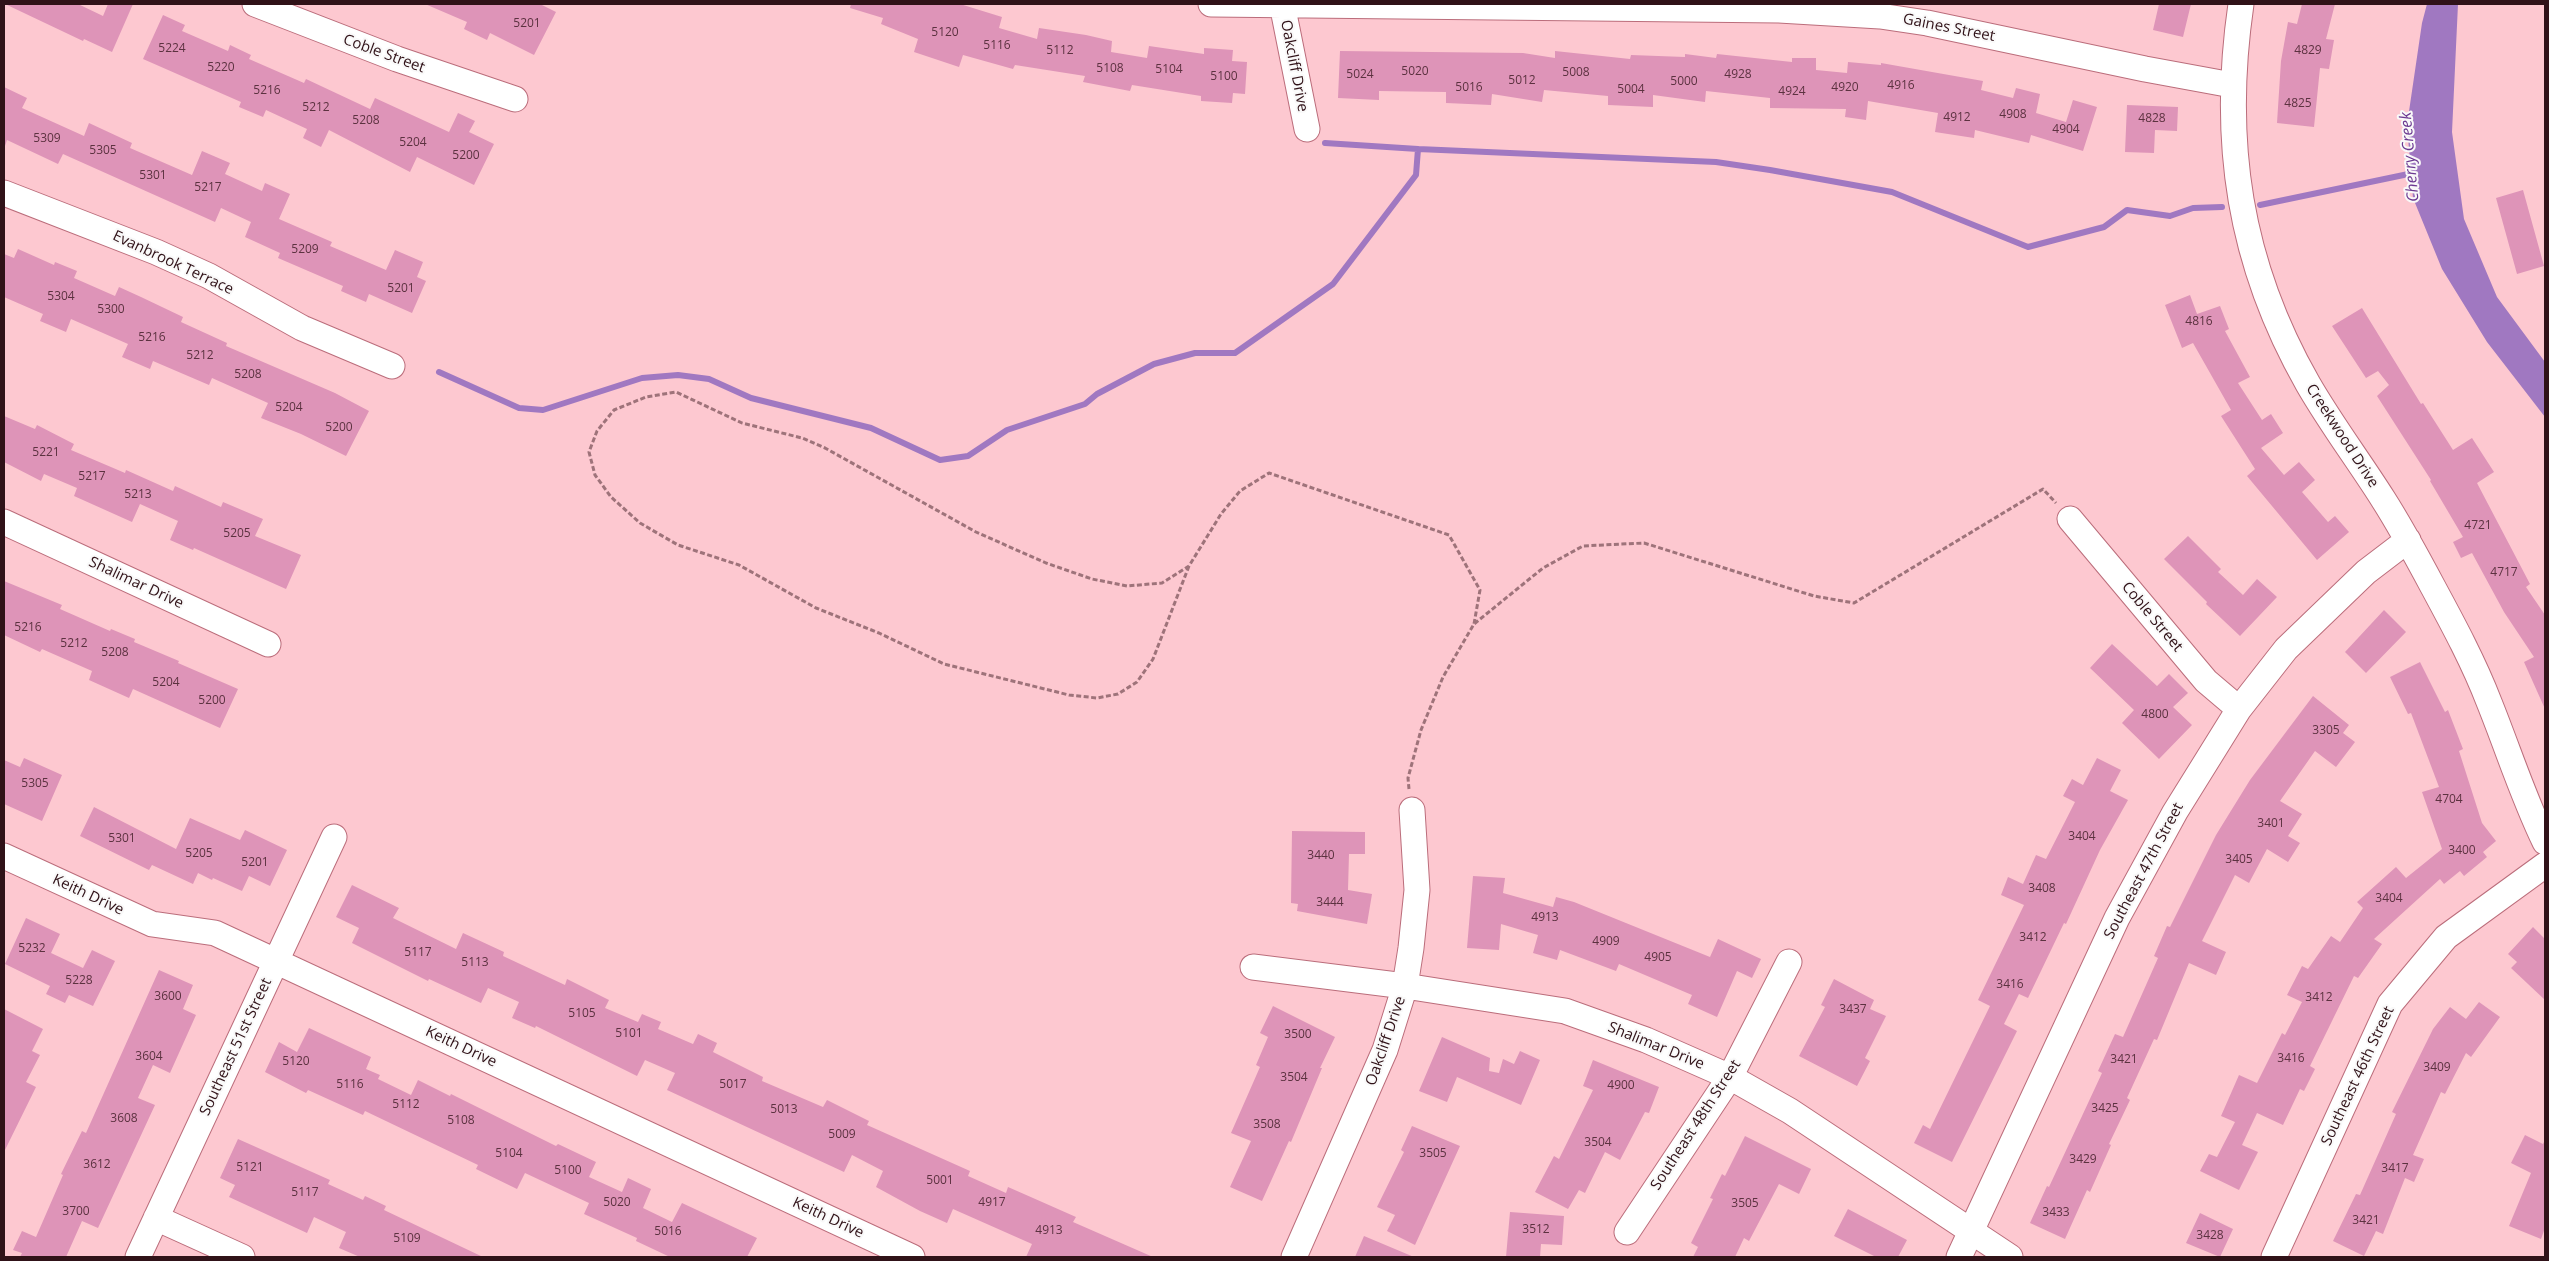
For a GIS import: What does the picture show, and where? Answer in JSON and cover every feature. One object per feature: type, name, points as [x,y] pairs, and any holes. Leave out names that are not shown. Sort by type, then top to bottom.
[{"type":"street","name":"Coble Street","points":[[255,4],[397,59],[514,99]]},
{"type":"street","name":"Gaines Street","points":[[1210,4],[1779,10],[1880,16],[1927,23],[2144,70],[2232,85]]},
{"type":"street","name":"Oakcliff Drive","points":[[1282,4],[1307,129]]},
{"type":"street","name":"Creekwood Drive","points":[[2241,4],[2232,85],[2239,183],[2246,231],[2255,266],[2307,383],[2408,540],[2488,700],[2524,799],[2545,842]]},
{"type":"street","name":"Evanbrook Terrace","points":[[4,193],[156,252],[209,276],[302,328],[392,366]]},
{"type":"street","name":"Coble Street","points":[[2070,519],[2206,681],[2239,710]]},
{"type":"street","name":"Shalimar Drive","points":[[4,522],[268,644]]},
{"type":"street","name":"Southeast 47th Street","points":[[1960,1257],[2117,918],[2175,812],[2239,710],[2286,649],[2366,572],[2408,540]]},
{"type":"street","name":"Oakcliff Drive","points":[[1294,1257],[1385,1050],[1405,986],[1417,890],[1412,810]]},
{"type":"street","name":"Southeast 51st Street","points":[[138,1257],[334,837]]},
{"type":"street","name":"Southeast 46th Street","points":[[2274,1257],[2390,1004],[2446,937],[2545,865]]},
{"type":"street","name":"Keith Drive","points":[[7,866],[152,924],[214,933],[912,1257]]},
{"type":"street","name":"Southeast 48th Street","points":[[1627,1232],[1730,1077],[1789,962]]},
{"type":"street","name":"Shalimar Drive","points":[[1253,967],[1405,986],[1565,1011],[1646,1040],[1730,1077],[1790,1110],[1972,1234],[2010,1257]]},
{"type":"street","points":[[156,1218],[242,1257]]},
{"type":"path","points":[[1189,566],[1162,583],[1127,586],[1092,579],[1046,563],[976,532],[825,448],[802,438],[742,423],[676,392],[646,397],[614,410],[597,431],[589,452],[595,475],[611,496],[640,523],[678,546],[739,565],[816,608],[879,633],[944,664],[1070,695],[1097,698],[1118,694],[1137,682],[1153,659],[1189,566],[1220,514],[1240,491],[1269,473],[1448,535],[1480,590],[1474,624],[1443,677],[1421,730],[1408,778],[1412,810]]},
{"type":"path","points":[[1474,624],[1543,568],[1582,546],[1644,543],[1814,596],[1854,603],[2043,489],[2070,519]]},
{"type":"water","name":"Cherry Creek","points":[[2427,4],[2458,4],[2452,132],[2464,219],[2497,297],[2545,362],[2545,417],[2487,342],[2442,269],[2413,198],[2407,125],[2422,23]]},
{"type":"building","points":[[5,4],[78,4],[103,16],[108,4],[133,4],[112,52],[84,39],[83,41]]},
{"type":"building","points":[[425,4],[540,4],[556,12],[534,55],[490,33],[487,40],[464,29],[467,22]]},
{"type":"building","points":[[851,4],[960,4],[1002,17],[999,28],[1037,39],[1039,28],[1086,35],[1112,41],[1111,52],[1147,58],[1149,46],[1204,54],[1204,48],[1233,50],[1232,61],[1247,62],[1245,94],[1233,93],[1232,103],[1201,101],[1201,96],[1132,85],[1130,91],[1083,82],[1085,76],[1015,65],[1013,69],[963,55],[959,67],[914,52],[918,39],[881,24],[883,18],[850,8]]},
{"type":"building","points":[[2159,4],[2191,4],[2183,37],[2153,30]]},
{"type":"building","points":[[2302,4],[2335,4],[2326,39],[2334,40],[2329,69],[2320,68],[2314,127],[2277,123],[2281,61],[2288,22],[2297,24]]},
{"type":"building","points":[[163,15],[185,25],[182,31],[228,51],[230,45],[251,55],[249,59],[304,83],[306,79],[370,109],[375,98],[449,132],[458,113],[475,121],[469,132],[494,144],[474,185],[417,157],[410,172],[329,130],[321,147],[303,138],[307,129],[266,110],[263,117],[239,107],[241,102],[143,59]]},
{"type":"building","points":[[1340,51],[1523,53],[1555,58],[1555,51],[1630,59],[1631,55],[1685,57],[1685,54],[1716,58],[1717,54],[1792,62],[1792,58],[1816,58],[1816,70],[1847,73],[1848,62],[1881,65],[1881,63],[1983,81],[1981,90],[2013,98],[2016,88],[2040,94],[2036,113],[2066,122],[2073,100],[2097,107],[2083,151],[2031,135],[2029,143],[1975,130],[1974,138],[1935,132],[1938,113],[1868,101],[1866,120],[1845,117],[1846,109],[1770,108],[1770,98],[1706,91],[1705,102],[1653,95],[1653,107],[1608,105],[1608,96],[1544,90],[1542,102],[1492,94],[1491,105],[1446,103],[1446,92],[1379,91],[1379,100],[1338,98]]},
{"type":"building","points":[[4,87],[27,98],[22,108],[84,136],[89,123],[132,143],[130,148],[192,175],[202,151],[230,163],[225,174],[262,191],[265,183],[290,194],[279,219],[332,242],[330,246],[386,270],[395,250],[423,262],[417,277],[426,281],[412,313],[369,294],[366,302],[341,291],[343,286],[278,258],[280,253],[245,237],[251,222],[221,208],[215,222],[63,154],[58,164],[7,140],[4,149]]},
{"type":"building","points":[[2127,105],[2178,107],[2177,131],[2155,130],[2154,153],[2125,152]]},
{"type":"building","points":[[2523,190],[2544,266],[2517,274],[2496,198]]},
{"type":"building","points":[[18,249],[54,265],[55,262],[77,271],[74,278],[115,296],[119,287],[141,297],[183,317],[181,322],[227,343],[226,346],[335,393],[369,411],[346,456],[301,434],[261,418],[268,403],[212,378],[209,385],[153,361],[150,369],[122,357],[128,344],[71,319],[66,332],[40,321],[43,314],[4,297],[4,254],[14,258]]},
{"type":"building","points":[[2190,295],[2197,314],[2220,306],[2229,329],[2225,331],[2250,377],[2238,383],[2262,420],[2271,414],[2283,433],[2261,448],[2284,475],[2299,462],[2315,480],[2302,492],[2328,522],[2335,516],[2349,532],[2317,560],[2247,476],[2255,469],[2221,416],[2231,410],[2193,343],[2182,348],[2165,305]]},
{"type":"building","points":[[2362,308],[2421,404],[2423,403],[2453,450],[2472,438],[2494,472],[2477,483],[2530,584],[2526,587],[2545,615],[2545,709],[2524,662],[2534,657],[2504,612],[2472,553],[2461,558],[2453,542],[2463,537],[2431,480],[2377,396],[2389,385],[2378,371],[2366,378],[2332,326]]},
{"type":"building","points":[[4,416],[35,429],[37,425],[74,444],[71,450],[125,473],[126,470],[173,491],[175,486],[221,507],[223,502],[263,519],[255,536],[301,555],[286,589],[194,548],[193,550],[170,540],[178,521],[140,504],[132,522],[74,496],[77,488],[44,474],[41,481],[4,462]]},
{"type":"building","points":[[2188,536],[2221,569],[2218,572],[2243,595],[2257,579],[2277,597],[2240,636],[2206,604],[2207,602],[2164,559]]},
{"type":"building","points":[[4,581],[62,605],[60,609],[110,631],[111,629],[135,639],[134,642],[238,689],[220,728],[133,689],[129,698],[89,680],[92,671],[42,649],[40,652],[4,635]]},
{"type":"building","points":[[2384,610],[2406,632],[2366,673],[2345,652]]},
{"type":"building","points":[[2112,644],[2157,686],[2169,674],[2188,693],[2173,707],[2192,725],[2159,759],[2122,723],[2134,710],[2090,668]]},
{"type":"building","points":[[2420,662],[2445,712],[2448,710],[2463,749],[2459,751],[2482,823],[2496,841],[2483,852],[2487,857],[2464,876],[2460,871],[2444,884],[2440,879],[2374,939],[2382,944],[2358,978],[2354,976],[2310,1066],[2315,1069],[2304,1091],[2300,1089],[2283,1125],[2257,1113],[2242,1145],[2258,1152],[2239,1190],[2200,1171],[2209,1154],[2217,1157],[2235,1122],[2221,1116],[2239,1075],[2257,1083],[2282,1033],[2285,1035],[2302,1002],[2287,995],[2302,966],[2308,969],[2331,936],[2340,942],[2363,908],[2357,902],[2396,867],[2406,878],[2442,849],[2422,792],[2439,787],[2411,713],[2408,714],[2390,677]]},
{"type":"building","points":[[2313,696],[2349,725],[2343,733],[2355,742],[2336,767],[2315,751],[2280,801],[2302,814],[2288,836],[2300,843],[2288,862],[2267,849],[2249,883],[2235,875],[2202,941],[2226,952],[2216,975],[2189,963],[2157,1040],[2154,1039],[2127,1098],[2130,1100],[2109,1144],[2111,1145],[2090,1192],[2087,1190],[2065,1239],[2030,1223],[2047,1186],[2049,1187],[2102,1073],[2098,1071],[2115,1034],[2123,1037],[2158,958],[2154,956],[2167,926],[2170,927],[2216,835],[2250,780]]},
{"type":"building","points":[[24,758],[62,775],[42,821],[4,804],[4,760],[20,767]]},
{"type":"building","points":[[2097,758],[2121,770],[2110,791],[2128,800],[2100,850],[2066,924],[2064,923],[2028,998],[2019,994],[2004,1024],[2017,1031],[1952,1162],[1914,1143],[1923,1125],[1930,1129],[1990,1006],[1978,1000],[2024,905],[2001,895],[2008,877],[2023,884],[2036,855],[2046,859],[2075,802],[2063,796],[2072,779],[2083,785]]},
{"type":"building","points":[[94,807],[176,849],[190,818],[240,840],[245,830],[287,850],[270,886],[249,876],[242,891],[198,873],[193,884],[152,865],[149,870],[80,836]]},
{"type":"building","points":[[1292,831],[1365,832],[1365,854],[1349,854],[1348,890],[1372,894],[1367,924],[1297,911],[1298,904],[1291,903]]},
{"type":"building","points":[[1473,876],[1505,878],[1503,893],[1553,907],[1556,897],[1574,902],[1710,957],[1718,939],[1761,959],[1752,978],[1737,971],[1717,1017],[1688,1004],[1692,995],[1619,964],[1616,971],[1560,950],[1557,960],[1533,953],[1538,935],[1501,924],[1499,950],[1467,948]]},
{"type":"building","points":[[352,885],[399,908],[393,918],[456,949],[463,933],[504,952],[503,956],[565,985],[567,979],[609,1000],[605,1008],[638,1022],[642,1014],[661,1022],[658,1029],[693,1044],[698,1034],[717,1043],[713,1052],[763,1077],[762,1081],[823,1107],[827,1100],[869,1121],[867,1125],[970,1171],[968,1176],[1006,1193],[1008,1187],[1076,1217],[1073,1222],[1153,1257],[1026,1257],[1032,1244],[953,1209],[947,1223],[920,1211],[876,1187],[883,1171],[852,1155],[844,1172],[667,1090],[675,1073],[645,1060],[637,1076],[536,1026],[535,1028],[512,1018],[519,1002],[488,988],[481,1003],[429,979],[428,981],[352,943],[359,928],[336,917]]},
{"type":"building","points":[[26,918],[60,934],[51,953],[83,968],[92,950],[115,961],[93,1006],[69,995],[65,1003],[46,994],[50,986],[5,964]]},
{"type":"building","points":[[2533,927],[2545,939],[2545,1000],[2511,968],[2517,962],[2508,954]]},
{"type":"building","points":[[159,970],[193,985],[183,1009],[196,1015],[170,1073],[153,1065],[138,1098],[155,1105],[98,1228],[82,1221],[66,1257],[20,1257],[22,1253],[13,1250],[22,1231],[36,1237],[63,1175],[61,1174],[82,1131],[86,1133]]},
{"type":"building","points":[[1834,979],[1874,1000],[1870,1009],[1886,1016],[1865,1058],[1870,1061],[1857,1086],[1799,1056],[1825,1007],[1821,1005]]},
{"type":"building","points":[[2479,1002],[2500,1017],[2471,1057],[2466,1053],[2445,1094],[2441,1092],[2413,1155],[2424,1159],[2414,1182],[2405,1178],[2383,1234],[2376,1231],[2364,1256],[2333,1241],[2356,1194],[2360,1195],[2396,1114],[2392,1112],[2433,1029],[2450,1007],[2466,1019]]},
{"type":"building","points":[[1273,1006],[1335,1037],[1320,1068],[1322,1068],[1291,1142],[1289,1141],[1262,1201],[1230,1187],[1251,1141],[1231,1133],[1260,1067],[1256,1065],[1268,1037],[1260,1033]]},
{"type":"building","points":[[4,1009],[43,1029],[32,1051],[40,1055],[26,1082],[36,1087],[4,1152]]},
{"type":"building","points":[[309,1028],[371,1057],[366,1069],[380,1075],[378,1079],[411,1095],[418,1080],[450,1096],[451,1094],[556,1146],[558,1144],[596,1162],[589,1177],[622,1192],[628,1178],[651,1189],[643,1208],[672,1222],[682,1203],[757,1238],[747,1257],[670,1257],[636,1241],[637,1238],[584,1214],[589,1203],[525,1173],[517,1189],[476,1169],[478,1165],[365,1111],[363,1115],[308,1090],[306,1093],[265,1072],[279,1042],[297,1052]]},
{"type":"building","points":[[1442,1037],[1490,1058],[1489,1071],[1499,1073],[1503,1059],[1514,1064],[1520,1051],[1540,1060],[1521,1105],[1457,1077],[1447,1102],[1419,1091]]},
{"type":"building","points":[[1593,1060],[1659,1087],[1649,1113],[1645,1112],[1620,1160],[1605,1152],[1585,1193],[1579,1190],[1568,1209],[1535,1192],[1554,1156],[1559,1159],[1593,1090],[1583,1086]]},
{"type":"building","points":[[1412,1126],[1460,1146],[1415,1245],[1387,1231],[1395,1215],[1377,1207],[1404,1152],[1401,1150]]},
{"type":"building","points":[[2525,1135],[2543,1144],[2545,1140],[2545,1228],[2541,1239],[2509,1226],[2531,1173],[2511,1163]]},
{"type":"building","points":[[1745,1136],[1811,1169],[1799,1194],[1779,1184],[1749,1241],[1744,1238],[1735,1257],[1693,1257],[1698,1247],[1691,1243],[1713,1199],[1710,1198],[1722,1174],[1725,1176]]},
{"type":"building","points":[[238,1139],[330,1180],[328,1184],[363,1200],[365,1196],[386,1206],[384,1210],[483,1257],[360,1257],[339,1248],[346,1232],[314,1217],[307,1233],[229,1197],[235,1185],[220,1178]]},
{"type":"building","points":[[1848,1209],[1907,1240],[1898,1257],[1876,1257],[1834,1236]]},
{"type":"building","points":[[1510,1212],[1564,1216],[1562,1245],[1541,1244],[1540,1257],[1506,1257]]},
{"type":"building","points":[[2200,1213],[2233,1229],[2220,1257],[2186,1243]]},
{"type":"building","points":[[1364,1236],[1414,1257],[1355,1257]]},
{"type":"waterway","points":[[1325,143],[1418,149]]},
{"type":"waterway","points":[[439,372],[519,408],[543,410],[642,378],[678,375],[709,379],[751,398],[871,428],[940,460],[968,456],[1007,430],[1085,404],[1097,394],[1154,364],[1195,353],[1235,353],[1333,284],[1416,175],[1418,149],[1716,162],[1770,170],[1892,192],[2028,247],[2104,227],[2127,210],[2170,216],[2193,208],[2222,207]]},
{"type":"waterway","name":"Cherry Creek","points":[[2260,205],[2418,172]]}]
